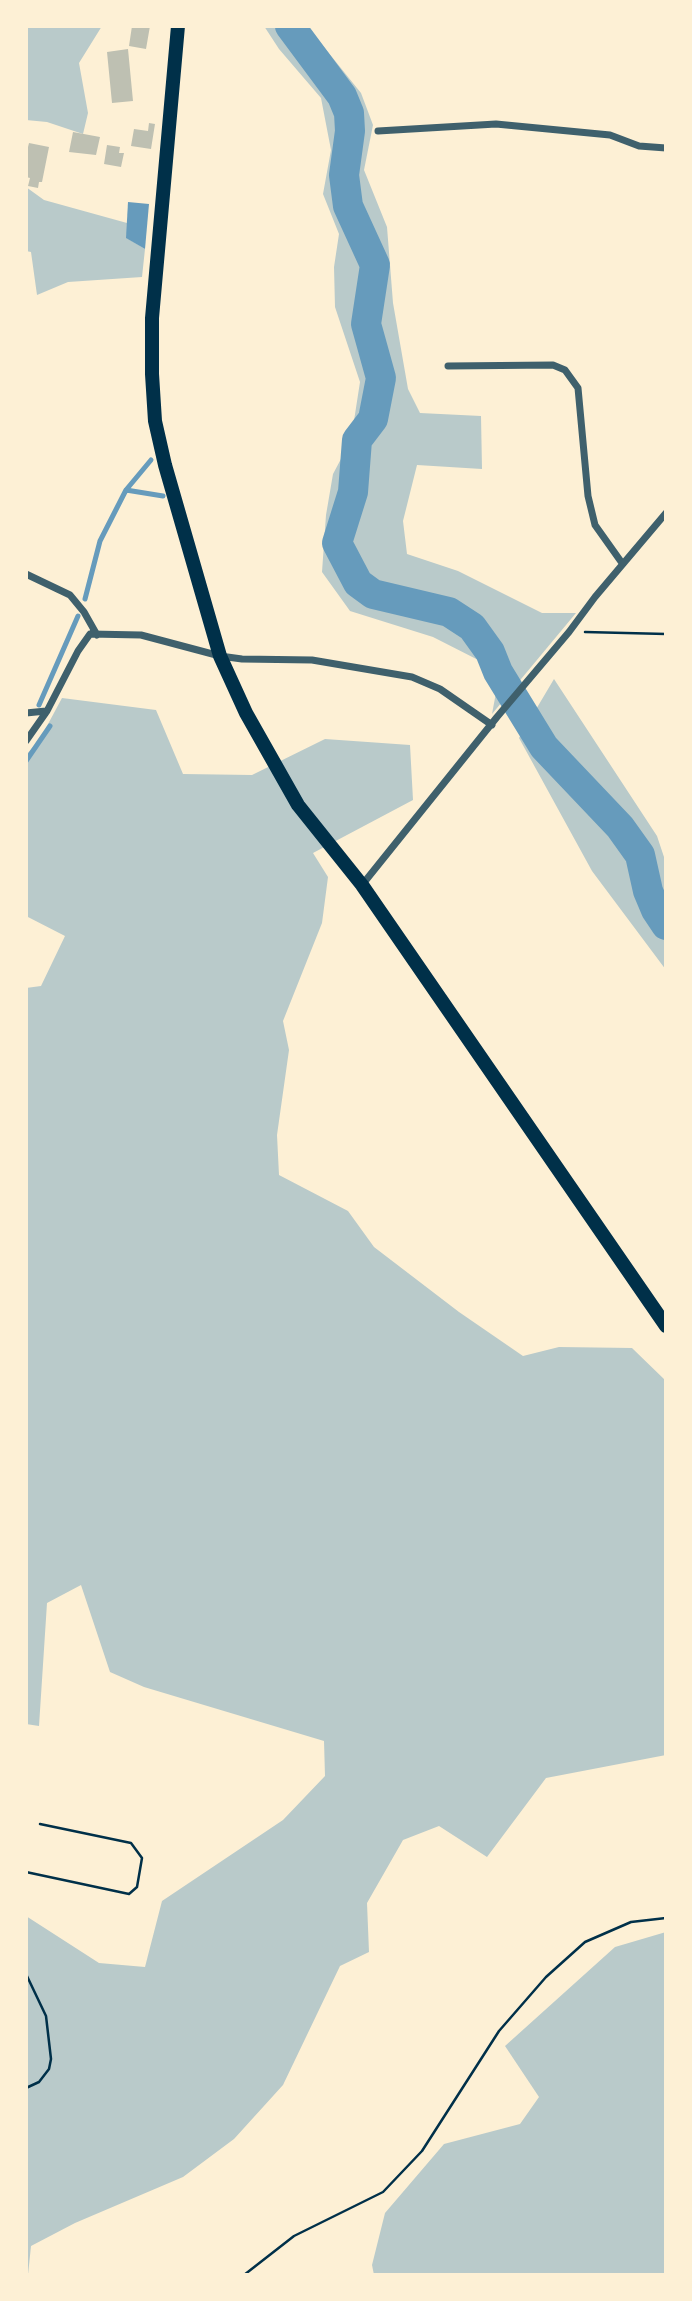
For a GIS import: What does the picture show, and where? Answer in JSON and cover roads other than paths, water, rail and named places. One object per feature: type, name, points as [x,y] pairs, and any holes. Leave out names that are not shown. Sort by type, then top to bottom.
[{"type":"main road","points":[[178,26],[152,318],[155,421],[220,656],[246,713],[298,805],[362,885],[666,1326]]},
{"type":"street","points":[[378,131],[496,124],[610,135],[639,146],[666,148]]},
{"type":"street","points":[[448,366],[553,365],[565,370],[578,388],[588,496],[595,525],[622,563]]},
{"type":"street","points":[[362,885],[569,632],[622,563],[666,513]]},
{"type":"street","points":[[26,574],[70,595],[97,635]]},
{"type":"street","points":[[26,741],[47,711],[78,651],[90,634],[141,635],[220,656],[312,660],[412,677],[440,689],[492,726]]},
{"type":"street","points":[[26,713],[47,711]]},
{"type":"water","points":[[128,202],[149,204],[145,249],[126,238]]},
{"type":"waterway","points":[[290,26],[342,96],[349,113],[350,131],[344,175],[348,206],[375,265],[366,324],[381,378],[373,419],[357,440],[353,492],[337,543],[358,583],[373,594],[449,612],[472,627],[490,652],[498,672],[544,747],[620,827],[640,855],[648,891],[666,925]]},
{"type":"waterway","points":[[85,599],[100,541],[126,490],[151,460]]},
{"type":"waterway","points":[[126,490],[163,496]]},
{"type":"waterway","points":[[39,705],[78,616]]},
{"type":"waterway","points":[[26,761],[50,726]]}]
